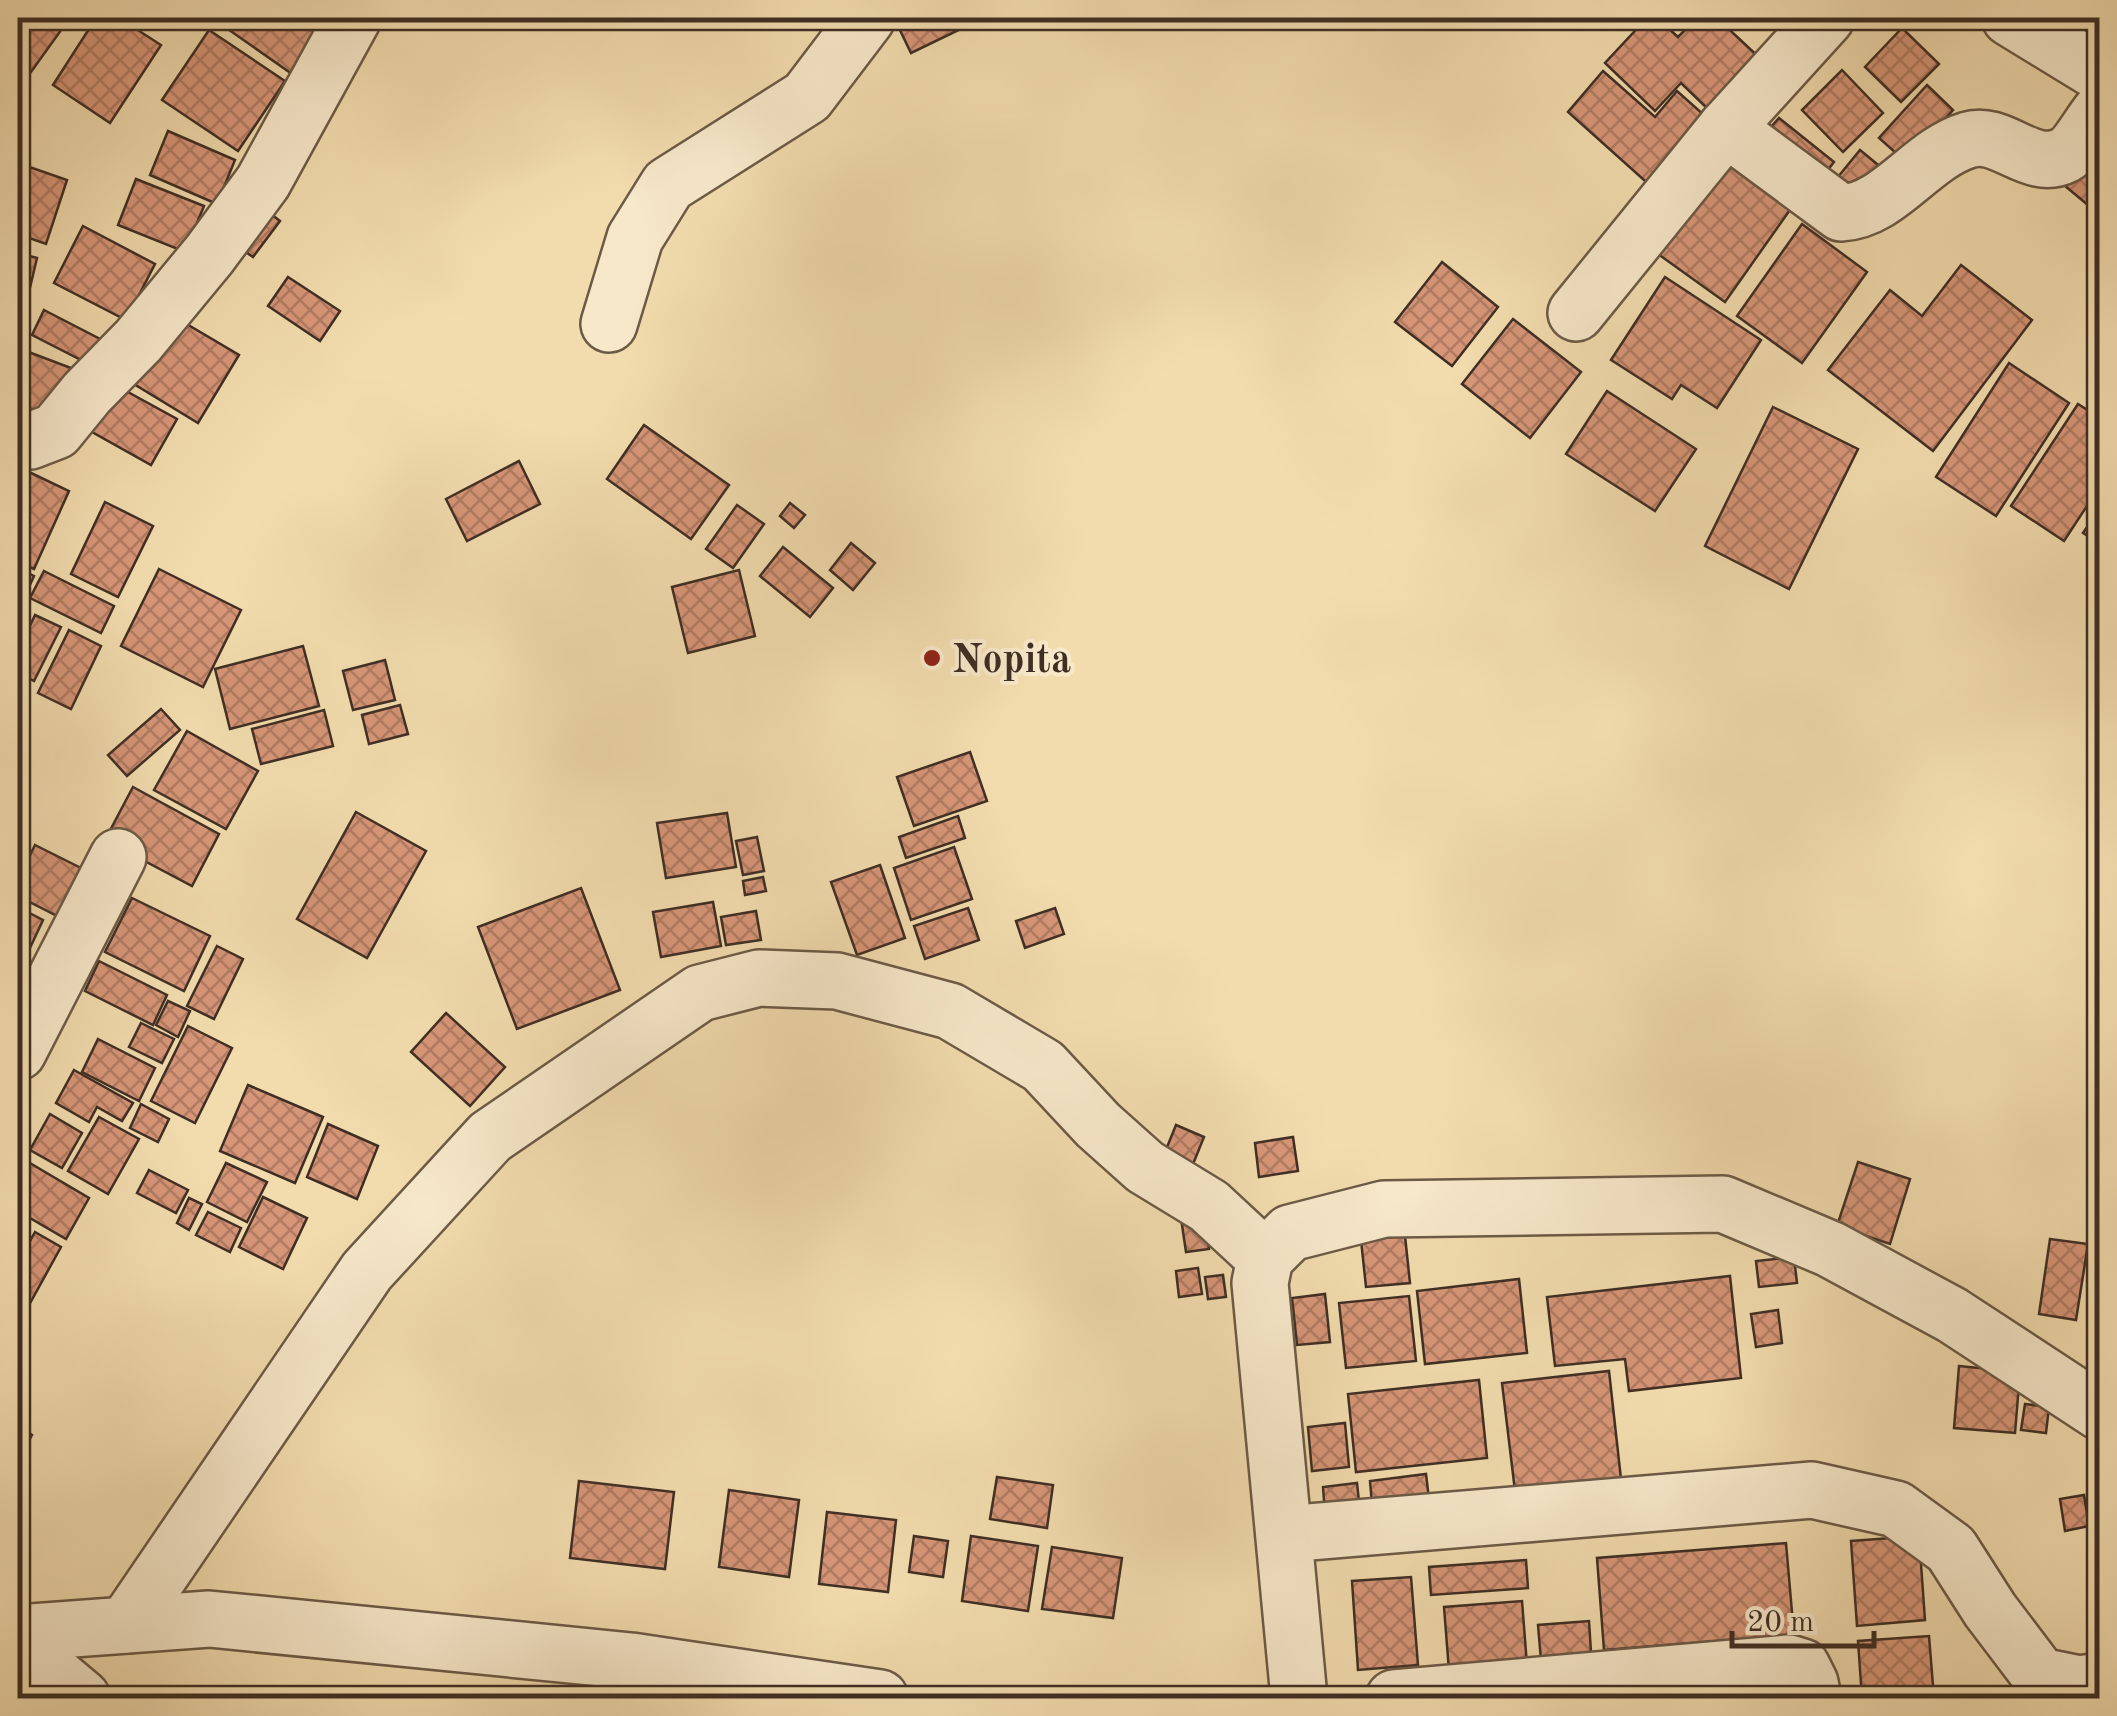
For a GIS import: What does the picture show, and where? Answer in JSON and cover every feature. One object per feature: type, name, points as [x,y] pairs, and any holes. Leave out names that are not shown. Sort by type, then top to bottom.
[{"type":"street","points":[[18,438],[30,441],[56,432],[209,255],[263,182],[353,18]]},
{"type":"street","points":[[609,324],[635,238],[668,185],[807,97],[867,18]]},
{"type":"street","points":[[1576,312],[1726,128],[1826,18]]},
{"type":"street","points":[[2010,18],[2100,74]]},
{"type":"street","points":[[1726,128],[1842,213],[1870,207],[1908,175],[1952,146],[1972,138],[1991,139],[2032,158],[2068,154],[2100,112]]},
{"type":"street","points":[[18,1052],[118,857]]},
{"type":"street","points":[[126,1625],[367,1271],[490,1137],[700,993],[759,978],[837,981],[950,1010],[1043,1066],[1098,1125],[1145,1167],[1209,1206],[1264,1258]]},
{"type":"street","points":[[1300,1698],[1260,1283],[1264,1258],[1290,1233],[1384,1209],[1723,1204],[1830,1249],[1952,1315],[2100,1412]]},
{"type":"street","points":[[1285,1534],[1812,1490],[1896,1510],[1951,1549],[1990,1610],[2040,1676],[2079,1684],[2100,1681]]},
{"type":"street","points":[[18,1633],[209,1618],[631,1661],[880,1698]]},
{"type":"street","points":[[18,1644],[82,1698]]},
{"type":"street","points":[[1405,1698],[1789,1663],[1802,1667],[1813,1698]]},
{"type":"building","points":[[18,18],[69,19],[31,72],[18,62]]},
{"type":"building","points":[[96,18],[119,18],[161,45],[110,123],[53,85]]},
{"type":"building","points":[[212,18],[331,18],[292,74]]},
{"type":"building","points":[[920,18],[962,18],[967,26],[911,53],[899,28]]},
{"type":"building","points":[[1647,18],[1657,18],[1678,37],[1697,18],[1717,18],[1762,60],[1713,114],[1681,83],[1655,111],[1605,63]]},
{"type":"building","points":[[1902,28],[1939,64],[1901,102],[1865,67]]},
{"type":"building","points":[[209,30],[285,81],[238,151],[162,100]]},
{"type":"building","points":[[1842,70],[1883,113],[1843,152],[1802,110]]},
{"type":"building","points":[[1603,71],[1655,117],[1677,91],[1713,123],[1654,189],[1568,112]]},
{"type":"building","points":[[1927,85],[1953,110],[1906,162],[1879,138]]},
{"type":"building","points":[[1779,118],[1834,162],[1817,184],[1761,138]]},
{"type":"building","points":[[168,131],[235,160],[217,204],[150,175]]},
{"type":"building","points":[[1860,150],[1883,169],[1850,208],[1828,189]]},
{"type":"building","points":[[2100,159],[2100,215],[2059,181]]},
{"type":"building","points":[[1726,160],[1792,207],[1725,302],[1658,254]]},
{"type":"building","points":[[18,163],[67,180],[46,244],[18,234]]},
{"type":"building","points":[[136,179],[204,206],[185,252],[118,225]]},
{"type":"building","points":[[267,211],[280,221],[253,257],[240,248]]},
{"type":"building","points":[[1802,224],[1867,272],[1802,363],[1737,316]]},
{"type":"building","points":[[83,226],[155,264],[126,320],[54,283]]},
{"type":"building","points":[[18,253],[37,258],[21,326],[18,325]]},
{"type":"building","points":[[1442,262],[1498,307],[1452,366],[1395,322]]},
{"type":"building","points":[[1961,265],[2032,320],[1933,451],[1828,370],[1890,290],[1922,316]]},
{"type":"building","points":[[288,277],[340,311],[320,341],[268,306]]},
{"type":"building","points":[[1665,277],[1761,340],[1717,408],[1681,385],[1672,399],[1611,360]]},
{"type":"building","points":[[44,310],[104,341],[91,365],[32,335]]},
{"type":"building","points":[[168,313],[239,355],[198,423],[129,381]]},
{"type":"building","points":[[1513,319],[1581,372],[1530,438],[1462,384]]},
{"type":"building","points":[[18,348],[71,368],[53,418],[18,404]]},
{"type":"building","points":[[2009,363],[2069,403],[1996,516],[1936,477]]},
{"type":"building","points":[[117,386],[177,419],[151,465],[92,432]]},
{"type":"building","points":[[1607,391],[1696,449],[1655,511],[1566,454]]},
{"type":"building","points":[[2078,404],[2100,418],[2100,486],[2064,541],[2011,506]]},
{"type":"building","points":[[1773,407],[1858,449],[1789,589],[1705,546]]},
{"type":"building","points":[[644,425],[729,485],[691,539],[607,479]]},
{"type":"building","points":[[519,461],[540,504],[467,541],[446,499]]},
{"type":"building","points":[[29,472],[69,491],[34,569],[18,562],[18,497]]},
{"type":"building","points":[[105,502],[153,526],[118,597],[71,574]]},
{"type":"building","points":[[790,503],[805,515],[794,528],[780,516]]},
{"type":"building","points":[[737,505],[764,524],[733,568],[706,549]]},
{"type":"building","points":[[2100,508],[2100,544],[2083,533]]},
{"type":"building","points":[[851,543],[875,563],[853,590],[830,570]]},
{"type":"building","points":[[783,547],[833,588],[810,617],[760,576]]},
{"type":"building","points":[[18,568],[34,576],[18,611]]},
{"type":"building","points":[[159,569],[241,610],[203,687],[121,646]]},
{"type":"building","points":[[739,570],[755,636],[688,653],[672,587]]},
{"type":"building","points":[[44,571],[114,606],[101,633],[30,598]]},
{"type":"building","points":[[35,615],[61,627],[34,681],[18,672],[18,652]]},
{"type":"building","points":[[69,630],[101,646],[71,709],[38,693]]},
{"type":"building","points":[[303,646],[319,706],[230,729],[215,669]]},
{"type":"building","points":[[385,660],[395,700],[353,710],[343,671]]},
{"type":"building","points":[[400,705],[408,734],[369,744],[362,715]]},
{"type":"building","points":[[161,709],[180,730],[127,776],[108,755]]},
{"type":"building","points":[[324,710],[333,746],[261,764],[252,729]]},
{"type":"building","points":[[187,731],[258,771],[226,829],[154,790]]},
{"type":"building","points":[[970,752],[987,801],[914,826],[897,777]]},
{"type":"building","points":[[133,787],[219,834],[192,886],[105,840]]},
{"type":"building","points":[[356,812],[426,851],[367,958],[297,919]]},
{"type":"building","points":[[727,813],[736,867],[666,878],[657,823]]},
{"type":"building","points":[[958,816],[965,838],[906,858],[899,837]]},
{"type":"building","points":[[757,837],[764,871],[743,875],[736,841]]},
{"type":"building","points":[[35,845],[89,872],[65,920],[18,896],[18,880]]},
{"type":"building","points":[[954,847],[972,899],[911,920],[894,868]]},
{"type":"building","points":[[880,865],[905,938],[857,955],[831,882]]},
{"type":"building","points":[[763,877],[766,891],[745,895],[743,881]]},
{"type":"building","points":[[581,888],[620,990],[517,1029],[478,927]]},
{"type":"building","points":[[132,898],[210,936],[184,991],[105,952]]},
{"type":"building","points":[[713,902],[721,946],[661,957],[653,912]]},
{"type":"building","points":[[18,907],[43,920],[23,963],[18,961]]},
{"type":"building","points":[[968,908],[979,940],[925,959],[914,926]]},
{"type":"building","points":[[1055,908],[1064,934],[1025,948],[1016,921]]},
{"type":"building","points":[[756,911],[761,940],[726,945],[721,917]]},
{"type":"building","points":[[217,946],[243,959],[214,1019],[187,1006]]},
{"type":"building","points":[[99,961],[167,995],[153,1025],[85,991]]},
{"type":"building","points":[[168,1001],[190,1011],[178,1037],[156,1025]]},
{"type":"building","points":[[446,1013],[505,1067],[470,1106],[411,1052]]},
{"type":"building","points":[[141,1023],[174,1039],[162,1063],[129,1047]]},
{"type":"building","points":[[188,1026],[232,1048],[195,1123],[151,1101]]},
{"type":"building","points":[[98,1039],[155,1068],[139,1101],[82,1072]]},
{"type":"building","points":[[74,1070],[133,1103],[122,1121],[97,1107],[89,1122],[56,1103]]},
{"type":"building","points":[[248,1085],[323,1117],[295,1183],[220,1151]]},
{"type":"building","points":[[141,1104],[169,1119],[158,1142],[130,1128]]},
{"type":"building","points":[[50,1114],[82,1133],[62,1168],[30,1150]]},
{"type":"building","points":[[99,1117],[139,1139],[108,1194],[68,1171]]},
{"type":"building","points":[[328,1124],[378,1146],[357,1199],[307,1177]]},
{"type":"building","points":[[1176,1125],[1204,1137],[1189,1174],[1161,1162]]},
{"type":"building","points":[[1293,1137],[1298,1171],[1259,1177],[1255,1143]]},
{"type":"building","points":[[18,1156],[89,1198],[66,1239],[18,1211]]},
{"type":"building","points":[[1858,1162],[1910,1179],[1890,1244],[1837,1226]]},
{"type":"building","points":[[226,1163],[267,1182],[247,1222],[207,1202]]},
{"type":"building","points":[[149,1170],[188,1190],[176,1213],[137,1193]]},
{"type":"building","points":[[263,1197],[307,1218],[283,1269],[239,1247]]},
{"type":"building","points":[[189,1198],[202,1204],[189,1230],[177,1223]]},
{"type":"building","points":[[208,1212],[241,1228],[230,1252],[196,1235]]},
{"type":"building","points":[[1204,1215],[1209,1249],[1186,1252],[1181,1218]]},
{"type":"building","points":[[35,1232],[61,1247],[18,1325],[18,1263]]},
{"type":"building","points":[[1405,1236],[1410,1283],[1366,1287],[1361,1240]]},
{"type":"building","points":[[2050,1239],[2088,1244],[2076,1320],[2039,1314]]},
{"type":"building","points":[[1794,1257],[1797,1283],[1759,1287],[1756,1261]]},
{"type":"building","points":[[1198,1268],[1202,1294],[1179,1297],[1176,1271]]},
{"type":"building","points":[[2100,1272],[2100,1330],[2097,1330],[2091,1273]]},
{"type":"building","points":[[1223,1275],[1226,1297],[1208,1299],[1205,1277]]},
{"type":"building","points":[[1730,1276],[1741,1378],[1629,1391],[1625,1359],[1555,1366],[1547,1297]]},
{"type":"building","points":[[1519,1279],[1527,1353],[1425,1364],[1417,1291]]},
{"type":"building","points":[[1325,1294],[1330,1342],[1297,1345],[1292,1298]]},
{"type":"building","points":[[1409,1296],[1416,1361],[1346,1368],[1339,1303]]},
{"type":"building","points":[[1778,1310],[1782,1343],[1756,1347],[1751,1314]]},
{"type":"building","points":[[1959,1366],[2020,1372],[2015,1433],[1954,1428]]},
{"type":"building","points":[[1609,1371],[1621,1479],[1515,1491],[1502,1383]]},
{"type":"building","points":[[1479,1380],[1487,1458],[1356,1472],[1348,1394]]},
{"type":"building","points":[[2025,1404],[2049,1407],[2046,1433],[2021,1430]]},
{"type":"building","points":[[1345,1423],[1349,1467],[1312,1471],[1308,1427]]},
{"type":"building","points":[[20,1427],[32,1435],[18,1462],[18,1431]]},
{"type":"building","points":[[1426,1474],[1429,1499],[1372,1504],[1370,1481]]},
{"type":"building","points":[[997,1477],[1053,1485],[1047,1528],[990,1519]]},
{"type":"building","points":[[579,1481],[674,1492],[665,1569],[570,1558]]},
{"type":"building","points":[[1357,1483],[1360,1511],[1325,1514],[1323,1487]]},
{"type":"building","points":[[729,1490],[799,1500],[789,1577],[719,1567]]},
{"type":"building","points":[[2084,1495],[2089,1526],[2065,1531],[2060,1499]]},
{"type":"building","points":[[827,1512],[896,1520],[888,1592],[819,1584]]},
{"type":"building","points":[[914,1536],[948,1541],[943,1577],[909,1572]]},
{"type":"building","points":[[971,1536],[1038,1546],[1028,1611],[962,1601]]},
{"type":"building","points":[[1919,1536],[1925,1620],[1857,1626],[1851,1541]]},
{"type":"building","points":[[1786,1543],[1794,1635],[1604,1650],[1597,1558]]},
{"type":"building","points":[[1052,1547],[1122,1558],[1113,1618],[1042,1609]]},
{"type":"building","points":[[1526,1560],[1528,1588],[1431,1595],[1429,1567]]},
{"type":"building","points":[[1411,1577],[1418,1665],[1358,1670],[1352,1581]]},
{"type":"building","points":[[1522,1601],[1527,1665],[1449,1671],[1444,1607]]},
{"type":"building","points":[[1589,1621],[1592,1668],[1542,1672],[1538,1625]]},
{"type":"building","points":[[1929,1636],[1934,1698],[1862,1698],[1858,1641]]},
{"type":"place","name":"Nopita","points":[[932,658]]}]
